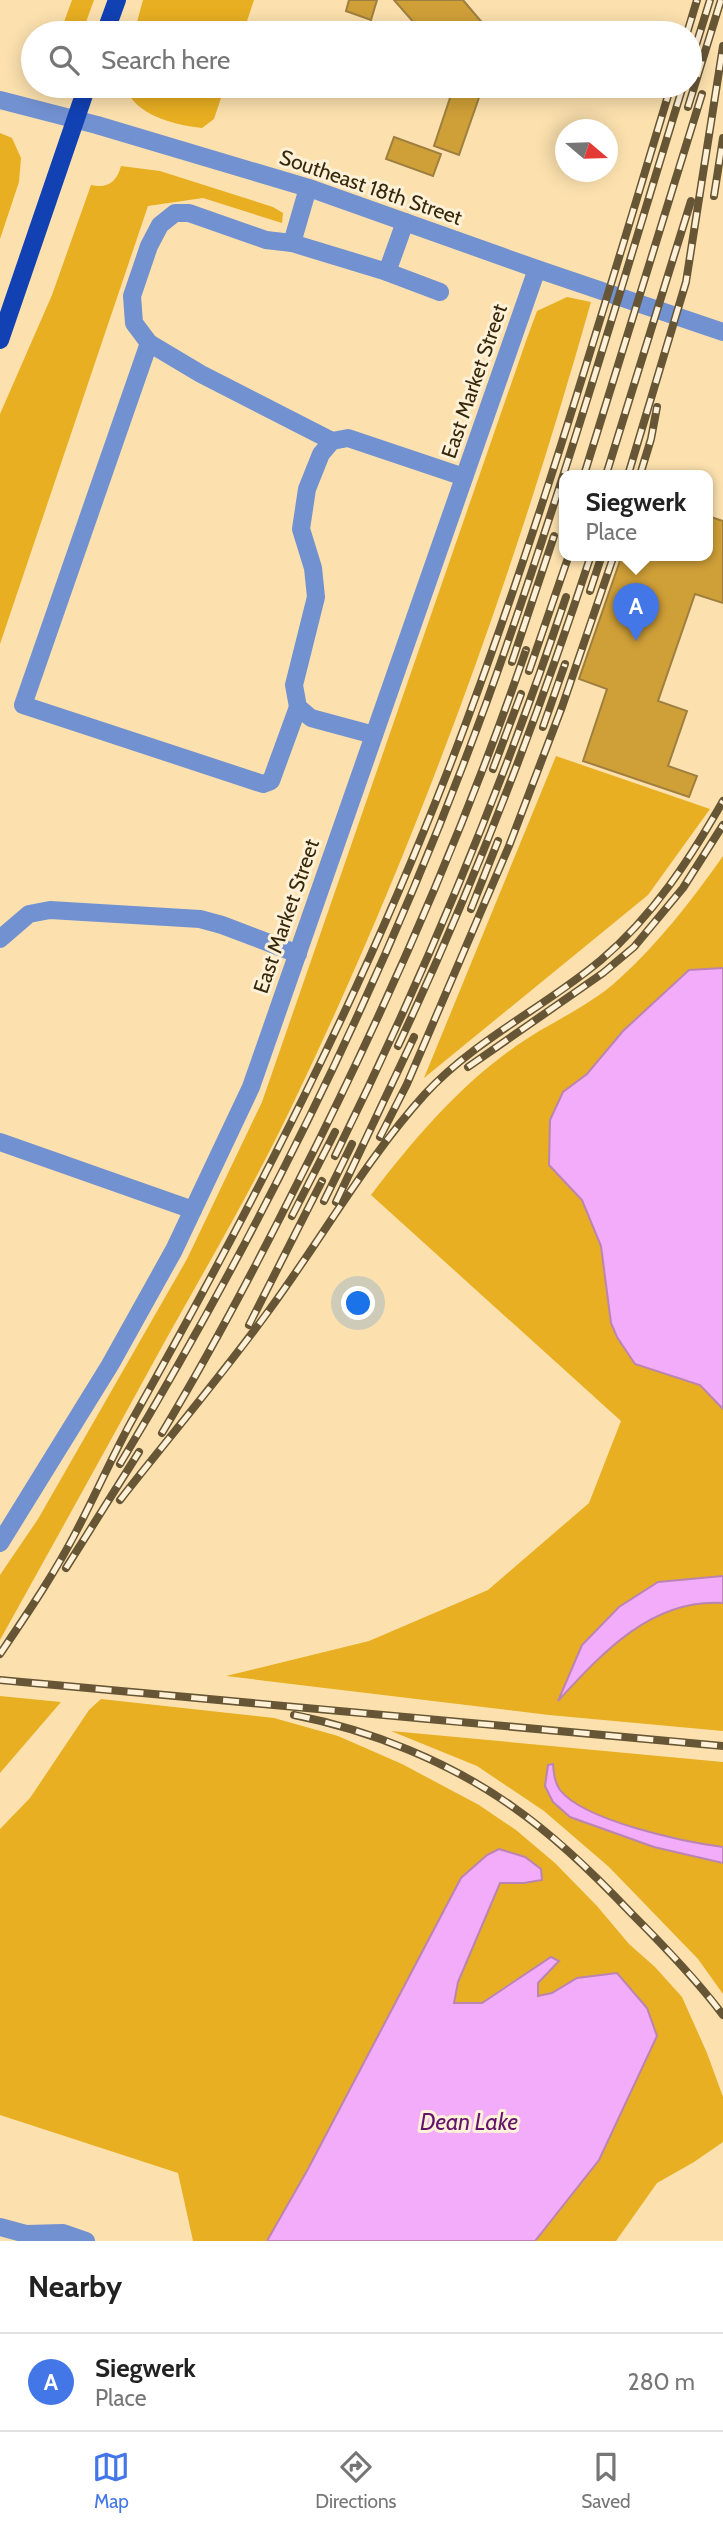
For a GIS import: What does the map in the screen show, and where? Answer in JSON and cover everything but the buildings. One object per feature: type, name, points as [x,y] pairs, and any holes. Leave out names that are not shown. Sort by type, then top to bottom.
[{"type":"main road","points":[[109,21],[117,0]]},
{"type":"main road","points":[[0,340],[83,98]]},
{"type":"street","name":"Southeast 18th Street","points":[[0,100],[308,188],[723,332]]},
{"type":"street","points":[[292,243],[308,188]]},
{"type":"street","points":[[440,292],[387,272],[292,243],[265,240],[189,213],[175,213],[160,225],[149,246],[132,296],[134,323],[149,343],[201,374],[332,441],[348,438],[464,477]]},
{"type":"street","points":[[387,272],[405,222]]},
{"type":"street","name":"East Market Street","points":[[0,1543],[110,1365],[174,1250],[251,1087],[537,269]]},
{"type":"street","points":[[149,343],[23,705],[263,784],[271,781],[298,707],[295,685],[316,597],[313,568],[301,529],[307,489],[321,454],[332,441]]},
{"type":"street","points":[[298,707],[311,718],[374,735]]},
{"type":"street","points":[[0,939],[29,914],[50,910],[200,919],[298,954]]},
{"type":"street","points":[[0,1142],[193,1210]]},
{"type":"street","points":[[0,2227],[26,2234],[63,2233],[86,2241]]},
{"type":"shaded area","points":[[72,0],[94,0],[86,21],[64,21]]},
{"type":"shaded area","points":[[143,0],[254,0],[247,21],[137,21]]},
{"type":"shaded area","points":[[132,98],[221,98],[214,119],[202,128],[156,117]]},
{"type":"shaded area","points":[[0,133],[12,138],[21,158],[19,182],[0,239]]},
{"type":"shaded area","points":[[121,166],[160,171],[273,207],[283,213],[282,223],[203,198],[148,206],[0,644],[0,414],[52,295],[91,185],[102,186],[110,183]]},
{"type":"shaded area","points":[[567,297],[591,302],[561,406],[529,509],[458,712],[379,913],[336,1012],[260,1169],[0,1640],[0,1575],[38,1519],[187,1259],[262,1102],[537,311]]},
{"type":"shaded area","points":[[556,756],[710,809],[648,895],[424,1078]]},
{"type":"shaded area","points":[[723,856],[723,968],[623,1031],[587,1074],[563,1092],[549,1165],[582,1200],[601,1246],[611,1323],[635,1364],[700,1385],[723,1409],[723,1576],[659,1582],[559,1699],[600,1657],[647,1621],[682,1607],[723,1603],[723,1731],[549,1715],[226,1676],[369,1641],[488,1590],[589,1503],[621,1421],[371,1195],[421,1134],[475,1079],[529,1037],[595,998],[634,965],[674,920]]},
{"type":"shaded area","points":[[0,1696],[61,1702],[0,1773]]},
{"type":"shaded area","points":[[101,1699],[274,1718],[338,1736],[402,1764],[479,1805],[516,1830],[555,1863],[682,1997],[723,2097],[723,2142],[657,2183],[616,2241],[535,2241],[599,2160],[657,2036],[578,1978],[552,1993],[537,1996],[538,1983],[559,1961],[515,1980],[482,2003],[454,2003],[458,1982],[500,1883],[524,1883],[541,1869],[525,1857],[499,1849],[461,1878],[308,2169],[267,2241],[193,2241],[178,2173],[0,2115],[0,1829],[30,1798],[89,1710]]},
{"type":"shaded area","points":[[391,1731],[723,1762],[723,1847],[661,1835],[590,1811],[572,1801],[560,1790],[548,1765],[570,1817],[654,1847],[723,1863],[723,1994],[698,1959],[609,1867],[544,1811],[477,1766]]},
{"type":"water","points":[[723,968],[723,1409],[700,1385],[635,1364],[611,1323],[601,1246],[582,1200],[549,1165],[550,1120],[563,1092],[587,1074],[623,1031],[689,970]]},
{"type":"water","points":[[723,1576],[723,1603],[697,1604],[673,1609],[651,1619],[611,1648],[558,1701],[582,1645],[619,1607],[658,1582]]},
{"type":"water","points":[[553,1764],[558,1787],[572,1801],[590,1811],[636,1828],[723,1847],[723,1863],[654,1847],[570,1817],[553,1802],[545,1786],[548,1765]]},
{"type":"water","name":"Dean Lake","points":[[499,1849],[525,1857],[541,1869],[542,1880],[500,1883],[458,1982],[454,2003],[482,2003],[551,1957],[559,1961],[538,1983],[538,1996],[552,1993],[577,1978],[617,1973],[647,2008],[657,2036],[599,2160],[535,2241],[267,2241],[308,2169],[461,1878],[487,1855]]},
{"type":"railway","points":[[691,21],[697,0]]},
{"type":"railway","points":[[702,26],[710,0]]},
{"type":"railway","points":[[702,62],[721,0]]},
{"type":"railway","points":[[630,470],[686,282],[723,46]]},
{"type":"railway","points":[[0,1654],[68,1546],[127,1429],[262,1179],[341,1019],[414,856],[479,688],[538,517],[667,98]]},
{"type":"railway","points":[[565,470],[679,98]]},
{"type":"railway","points":[[688,107],[691,98]]},
{"type":"railway","points":[[586,470],[701,98]]},
{"type":"railway","points":[[714,196],[723,138]]},
{"type":"railway","points":[[608,470],[691,201]]},
{"type":"railway","points":[[642,470],[657,407]]},
{"type":"railway","points":[[120,1464],[225,1280],[275,1186],[367,995],[450,800],[514,625],[559,488]]},
{"type":"railway","points":[[512,662],[554,536]]},
{"type":"railway","points":[[529,671],[567,561]]},
{"type":"railway","points":[[398,1046],[478,865],[548,680],[589,561]]},
{"type":"railway","points":[[590,591],[600,561]]},
{"type":"railway","points":[[380,1137],[407,1084],[509,846],[562,707],[612,561]]},
{"type":"railway","points":[[335,1156],[400,1020],[460,881],[515,740],[566,597]]},
{"type":"railway","points":[[162,1433],[248,1280],[329,1121],[391,989],[449,855],[526,650]]},
{"type":"railway","points":[[543,727],[565,664]]},
{"type":"railway","points":[[493,769],[521,694]]},
{"type":"railway","points":[[120,1500],[252,1333],[364,1171],[425,1094],[466,1056],[579,977],[620,943],[669,886],[723,801]]},
{"type":"railway","points":[[468,1067],[603,973],[634,947],[683,888],[723,825]]},
{"type":"railway","points":[[471,909],[498,841]]},
{"type":"railway","points":[[336,1202],[414,1037]]},
{"type":"railway","points":[[292,1216],[335,1132]]},
{"type":"railway","points":[[324,1201],[352,1144]]},
{"type":"railway","points":[[249,1325],[322,1181]]},
{"type":"railway","points":[[66,1568],[139,1452]]},
{"type":"railway","points":[[0,1680],[723,1746]]},
{"type":"railway","points":[[294,1715],[351,1729],[408,1750],[463,1776],[513,1807],[560,1844],[603,1885],[679,1962],[723,2015]]},
{"type":"place","name":"Siegwerk","points":[[636,641]]}]
